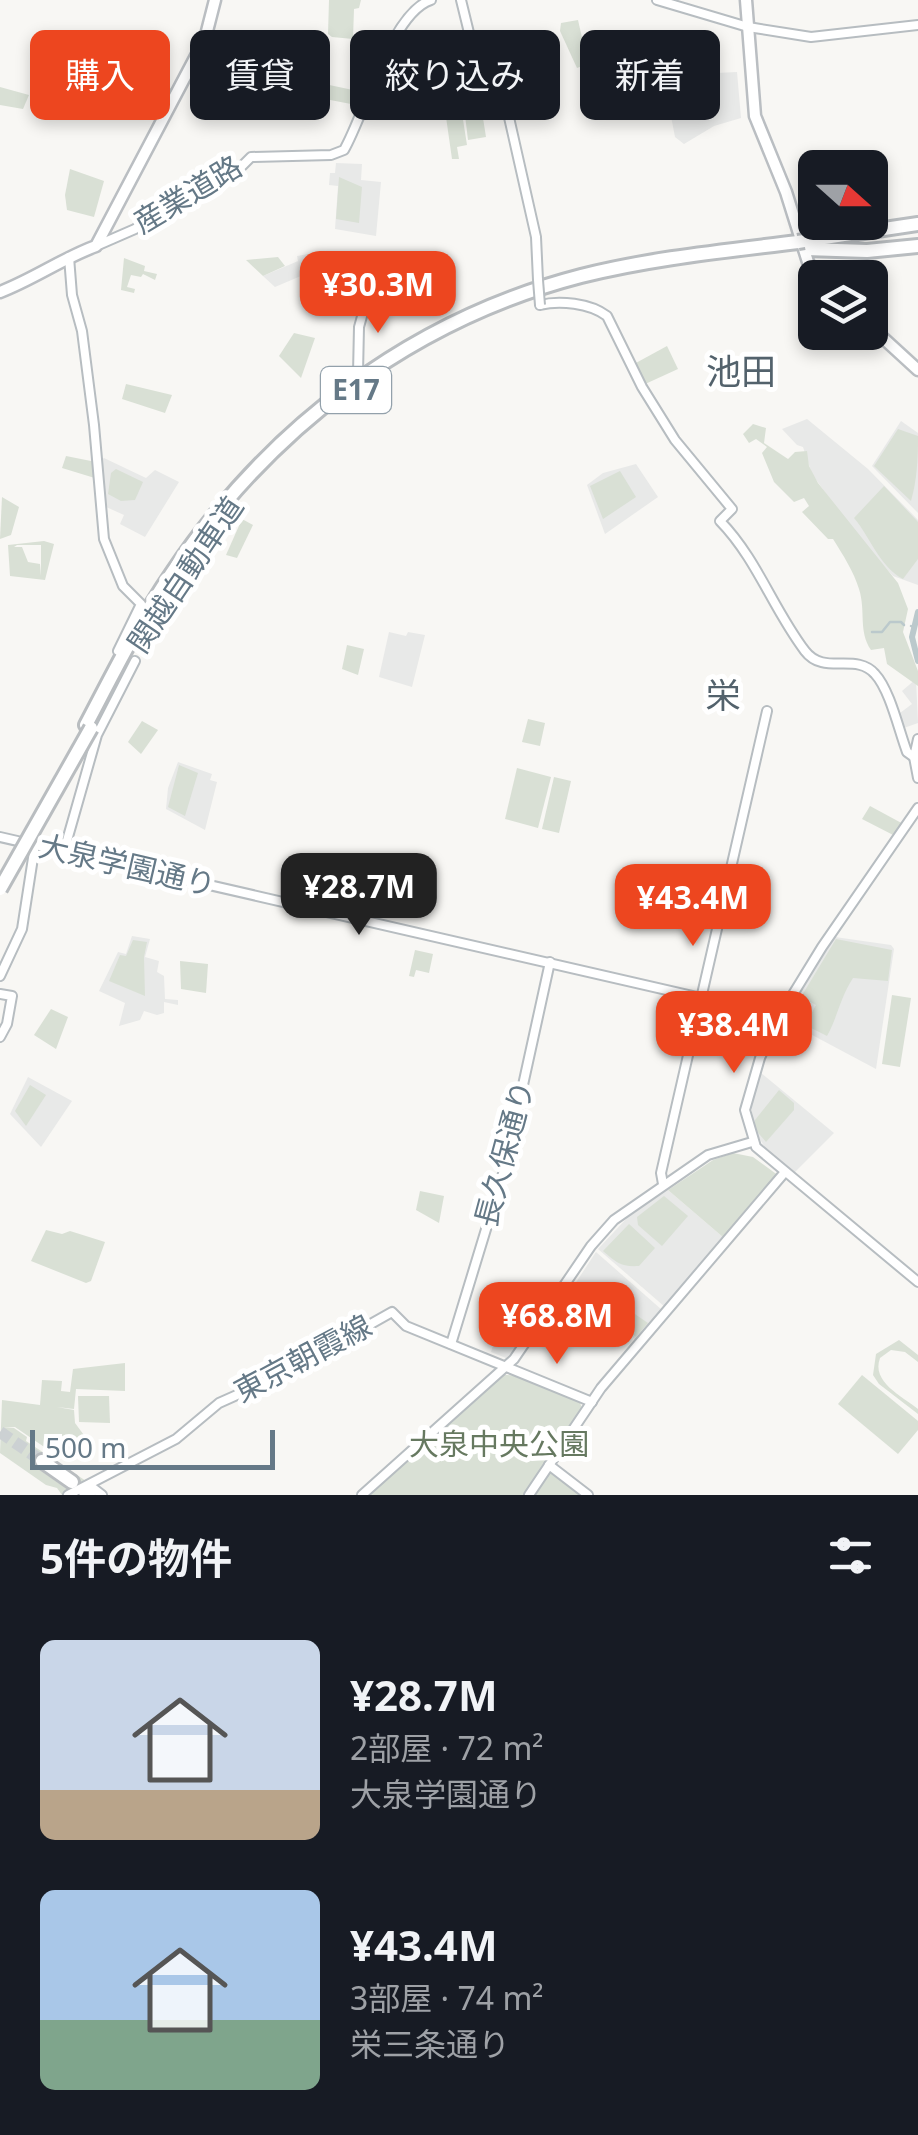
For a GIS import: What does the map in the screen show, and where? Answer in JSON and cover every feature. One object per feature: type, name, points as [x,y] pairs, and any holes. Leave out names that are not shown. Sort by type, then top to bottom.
[{"type":"highway","name":"関越自動車道","points":[[0,889],[92,728],[164,585],[216,512],[276,446],[361,377],[468,316],[552,284],[617,268],[802,245],[918,224]]},
{"type":"highway","name":"関越自動車道","points":[[802,245],[867,251],[918,246]]},
{"type":"highway","name":"関越自動車道","points":[[0,878],[92,728]]},
{"type":"highway","points":[[40,1464],[70,1488]]},
{"type":"main road","points":[[0,292],[96,246],[204,38],[216,0]]},
{"type":"main road","points":[[746,0],[755,116],[807,260]]},
{"type":"main road","points":[[888,342],[918,370]]},
{"type":"street","name":"産業道路","points":[[96,246],[134,228],[195,186],[230,178],[251,157],[335,154],[344,150],[402,27],[416,7],[431,0]]},
{"type":"street","points":[[461,0],[472,45],[508,114],[536,237],[540,305],[556,300],[597,309],[607,316],[674,440],[732,509],[720,521],[756,567],[804,649],[820,663],[861,665],[875,673],[908,752],[914,757]]},
{"type":"street","points":[[657,0],[748,27],[818,38],[918,25]]},
{"type":"street","points":[[68,257],[94,425],[104,539],[124,586],[141,604],[117,650]]},
{"type":"street","points":[[322,286],[339,286],[368,295],[360,327],[358,373]]},
{"type":"street","points":[[64,852],[92,728],[136,661]]},
{"type":"street","points":[[663,1184],[661,1173],[767,711]]},
{"type":"street","points":[[918,739],[914,757],[918,778]]},
{"type":"street","points":[[918,808],[822,947],[780,1016],[763,1049],[746,1100],[745,1118],[752,1142],[918,1282]]},
{"type":"street","name":"大泉学園通り","points":[[0,837],[780,1016]]},
{"type":"street","points":[[0,976],[22,929],[35,845]]},
{"type":"street","name":"長久保通り","points":[[451,1344],[504,1167],[550,962]]},
{"type":"street","points":[[0,994],[12,996],[0,1038]]},
{"type":"street","points":[[362,1495],[507,1367],[604,1230],[629,1206],[715,1151],[752,1142]]},
{"type":"street","points":[[529,1495],[592,1402],[785,1172]]},
{"type":"street","name":"東京朝霞線","points":[[70,1488],[95,1492],[176,1439],[219,1402],[291,1370],[392,1312],[402,1324],[592,1402]]},
{"type":"street","points":[[549,1465],[588,1495]]},
{"type":"shaded area","points":[[737,72],[741,118],[714,126],[684,144],[675,137],[672,120],[720,120],[720,73]]},
{"type":"shaded area","points":[[336,163],[362,164],[361,180],[381,182],[376,236],[335,229],[338,186],[329,185]]},
{"type":"shaded area","points":[[308,254],[315,270],[275,287],[263,276],[298,261],[297,256]]},
{"type":"shaded area","points":[[807,419],[868,469],[918,520],[918,585],[893,576],[855,534],[812,474],[803,447],[782,429]]},
{"type":"shaded area","points":[[901,421],[918,433],[918,513],[872,466]]},
{"type":"shaded area","points":[[104,458],[146,478],[155,470],[179,482],[145,537],[120,524],[124,515],[104,506],[100,461]]},
{"type":"shaded area","points":[[636,464],[658,497],[605,534],[587,485],[603,473]]},
{"type":"shaded area","points":[[389,632],[425,635],[412,687],[379,677]]},
{"type":"shaded area","points":[[916,679],[918,723],[901,729],[896,716],[912,704],[902,691]]},
{"type":"shaded area","points":[[178,762],[212,774],[210,780],[217,782],[205,830],[166,809],[168,788]]},
{"type":"shaded area","points":[[132,936],[150,939],[145,957],[159,961],[157,972],[164,976],[165,999],[178,1000],[178,1005],[164,1002],[164,1013],[144,1011],[140,1020],[119,1026],[125,1003],[99,991],[118,952],[126,954]]},
{"type":"shaded area","points":[[835,937],[891,945],[894,949],[876,1069],[784,1020]]},
{"type":"shaded area","points":[[703,1001],[769,1017],[756,1056],[693,1043]]},
{"type":"shaded area","points":[[761,1073],[834,1133],[794,1173],[766,1149],[754,1130],[751,1104]]},
{"type":"shaded area","points":[[28,1077],[72,1101],[41,1147],[10,1114]]},
{"type":"shaded area","points":[[668,1190],[724,1238],[665,1307],[598,1249],[628,1217]]},
{"type":"shaded area","points":[[596,1252],[662,1310],[636,1340],[573,1287]]},
{"type":"shaded area","points":[[497,1333],[519,1345],[506,1358],[491,1352]]},
{"type":"green space","points":[[329,0],[361,0],[359,8],[354,9],[350,39],[332,37],[328,30]]},
{"type":"green space","points":[[578,20],[580,67],[577,68],[560,31],[561,23]]},
{"type":"green space","points":[[330,85],[350,89],[350,104],[330,100]]},
{"type":"green space","points":[[0,87],[29,95],[23,109],[0,105]]},
{"type":"green space","points":[[446,120],[463,120],[467,145],[457,147],[459,159],[452,159]]},
{"type":"green space","points":[[466,120],[483,120],[486,137],[468,140]]},
{"type":"green space","points":[[70,169],[104,181],[94,217],[67,210],[65,195]]},
{"type":"green space","points":[[339,177],[362,187],[359,223],[336,219]]},
{"type":"green space","points":[[278,257],[285,266],[263,276],[246,260]]},
{"type":"green space","points":[[124,258],[157,274],[155,280],[143,274],[131,275],[127,287],[135,289],[134,293],[121,290]]},
{"type":"green space","points":[[294,333],[315,338],[301,378],[279,356]]},
{"type":"green space","points":[[667,346],[678,369],[643,385],[634,364]]},
{"type":"green space","points":[[126,384],[172,395],[165,413],[122,399]]},
{"type":"green space","points":[[753,424],[766,428],[764,443],[788,459],[795,452],[807,451],[818,483],[898,583],[908,609],[903,632],[918,671],[918,686],[887,664],[884,648],[871,650],[865,636],[859,589],[851,570],[833,539],[828,539],[802,512],[809,506],[804,498],[794,502],[774,482],[762,453],[767,447],[756,439],[749,443],[743,434]]},
{"type":"green space","points":[[898,429],[918,436],[911,501],[874,466]]},
{"type":"green space","points":[[66,456],[96,462],[98,479],[62,468]]},
{"type":"green space","points":[[116,469],[143,482],[135,500],[121,501],[108,494],[111,473]]},
{"type":"green space","points":[[620,471],[636,497],[603,519],[590,486]]},
{"type":"green space","points":[[884,486],[918,522],[918,559],[903,579],[881,559],[854,518]]},
{"type":"green space","points":[[2,497],[19,507],[11,535],[0,539]]},
{"type":"green space","points":[[242,519],[253,525],[237,558],[226,555]]},
{"type":"green space","points":[[44,541],[54,544],[45,580],[10,576],[8,545]],"holes":[[[41,545],[41,576],[40,564],[28,562],[22,547],[14,547]]]},
{"type":"green space","points":[[347,645],[364,649],[358,675],[342,669]]},
{"type":"green space","points":[[528,719],[545,723],[540,746],[522,742]]},
{"type":"green space","points":[[142,721],[158,730],[141,754],[128,742]]},
{"type":"green space","points":[[179,765],[198,773],[185,816],[168,807]]},
{"type":"green space","points":[[517,768],[551,777],[538,828],[505,819]]},
{"type":"green space","points":[[554,777],[571,781],[559,833],[542,829]]},
{"type":"green space","points":[[870,806],[907,826],[899,838],[862,819]]},
{"type":"green space","points":[[836,939],[892,950],[888,981],[853,978],[827,1036],[805,1025],[816,1005],[801,997]]},
{"type":"green space","points":[[133,940],[147,942],[145,996],[109,981],[120,955],[126,956]]},
{"type":"green space","points":[[415,950],[433,954],[429,973],[416,970],[414,977],[409,976]]},
{"type":"green space","points":[[180,961],[208,964],[206,993],[181,989]]},
{"type":"green space","points":[[892,995],[911,998],[900,1067],[882,1064]]},
{"type":"green space","points":[[51,1009],[68,1017],[56,1049],[34,1035]]},
{"type":"green space","points":[[30,1085],[46,1095],[26,1126],[15,1111]]},
{"type":"green space","points":[[779,1090],[794,1103],[794,1110],[766,1142],[755,1129],[755,1120]]},
{"type":"green space","points":[[733,1153],[753,1157],[779,1176],[724,1238],[668,1190],[713,1160]]},
{"type":"green space","points":[[420,1191],[444,1196],[439,1223],[416,1210]]},
{"type":"green space","points":[[664,1196],[688,1216],[662,1246],[638,1225],[637,1217]]},
{"type":"green space","points":[[629,1224],[655,1248],[639,1266],[620,1263],[603,1251]]},
{"type":"green space","points":[[46,1230],[62,1234],[70,1231],[105,1242],[91,1281],[86,1283],[31,1261]]},
{"type":"green space","points":[[629,1310],[648,1323],[636,1337],[618,1322]]},
{"type":"green space","points":[[899,1340],[918,1355],[918,1362],[905,1352],[891,1350],[880,1358],[878,1367],[884,1381],[918,1409],[918,1414],[873,1375],[876,1354]]},
{"type":"green space","points":[[125,1363],[125,1391],[76,1389],[74,1409],[57,1407],[74,1410],[75,1423],[89,1442],[70,1445],[70,1454],[56,1455],[15,1427],[3,1428],[14,1428],[27,1437],[26,1441],[86,1481],[62,1495],[0,1453],[2,1400],[40,1405],[42,1380],[62,1381],[61,1391],[70,1392],[73,1369]],"holes":[[[44,1458],[74,1480],[67,1489],[37,1468]]]},
{"type":"green space","name":"大泉中央公園","points":[[503,1375],[542,1385],[580,1403],[583,1410],[526,1495],[368,1495]]},
{"type":"green space","points":[[862,1375],[918,1421],[918,1430],[898,1454],[838,1404]]},
{"type":"green space","points":[[78,1396],[109,1396],[110,1423],[79,1422]]},
{"type":"green space","points":[[550,1472],[580,1495],[533,1495]]},
{"type":"waterway","points":[[918,612],[912,637],[918,661]]},
{"type":"waterway","points":[[872,632],[882,632],[890,622],[904,625]]},
{"type":"tunnel","points":[[0,1432],[42,1461]]},
{"type":"tunnel","points":[[69,1488],[79,1495]]},
{"type":"district","name":"池田","points":[[741,372]]},
{"type":"district","name":"栄","points":[[723,696]]}]
